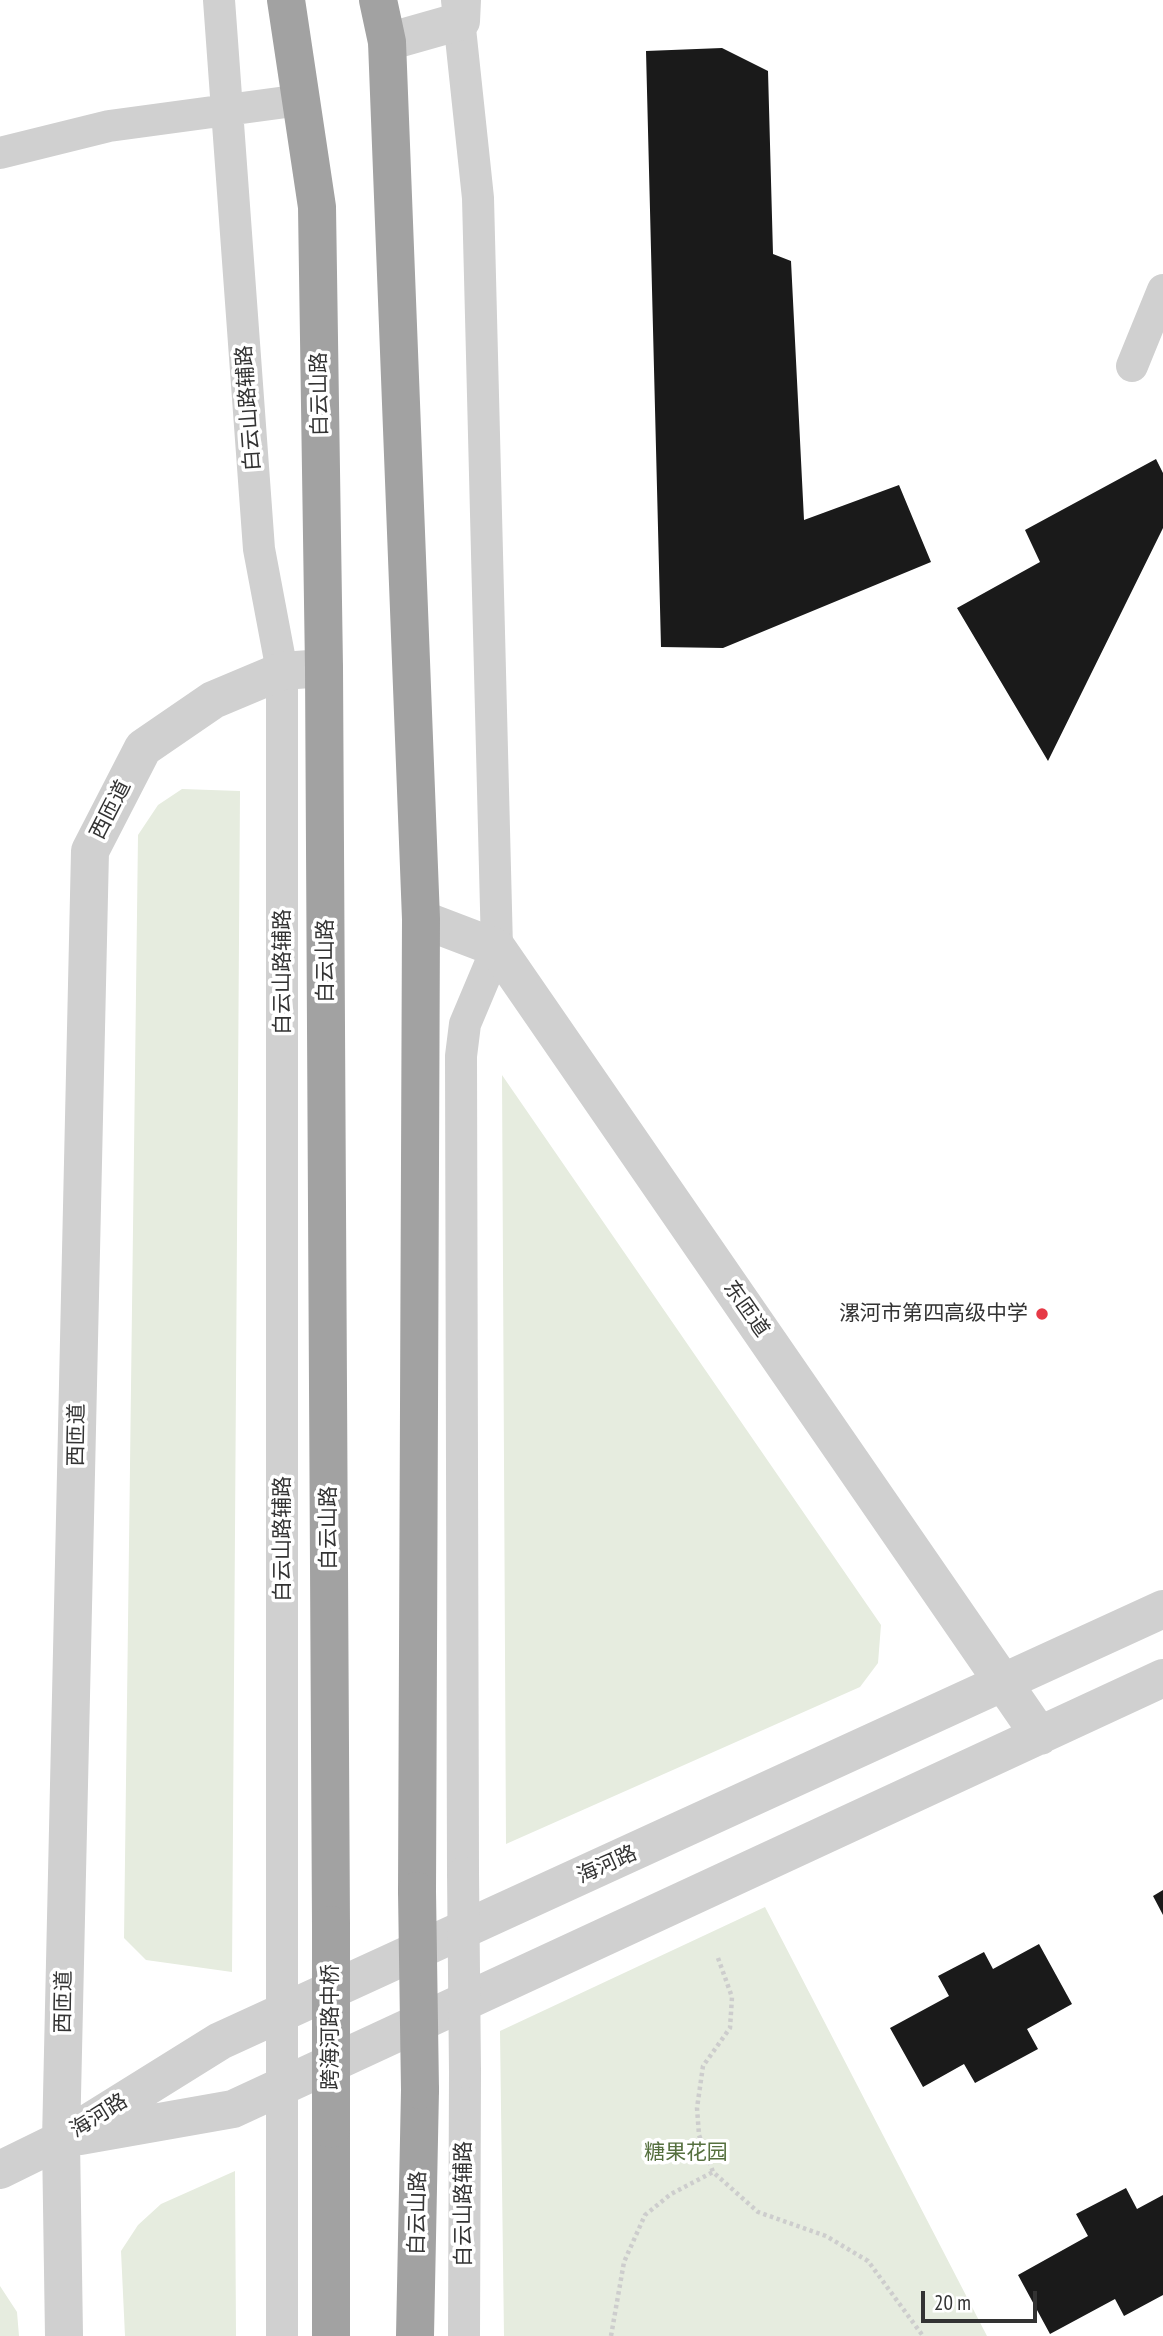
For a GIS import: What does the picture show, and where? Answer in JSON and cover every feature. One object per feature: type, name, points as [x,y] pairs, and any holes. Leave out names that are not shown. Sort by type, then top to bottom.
[{"type":"highway","name":"白云山路","points":[[286,0],[317,207],[324,668],[331,1924]]},
{"type":"highway","points":[[378,0],[387,42],[421,919]]},
{"type":"highway","name":"白云山路","points":[[415,2336],[420,2090],[417,1891],[421,919]]},
{"type":"highway","name":"跨海河路中桥","points":[[331,1924],[331,2336]]},
{"type":"street","name":"白云山路辅路","points":[[219,0],[259,549],[282,671],[282,2336]]},
{"type":"street","points":[[387,42],[460,7],[478,198],[497,948],[421,919]]},
{"type":"street","points":[[0,153],[109,126],[301,100]]},
{"type":"street","points":[[1132,366],[1163,290]]},
{"type":"street","name":"西匝道","points":[[64,2336],[61,2140],[90,851],[143,748],[214,700],[282,671],[324,668]]},
{"type":"street","name":"白云山路辅路","points":[[464,2336],[461,1056],[465,1024],[497,948]]},
{"type":"street","name":"东匝道","points":[[497,948],[1040,1736]]},
{"type":"street","name":"海河路","points":[[0,2170],[61,2140],[220,2040],[1004,1684],[1163,1609]]},
{"type":"street","name":"海河路","points":[[61,2140],[233,2109],[1163,1678]]},
{"type":"path","points":[[718,1958],[732,1997],[730,2028],[704,2066],[697,2108],[699,2135],[713,2172],[758,2212],[826,2236],[868,2261],[923,2336]]},
{"type":"path","points":[[611,2336],[624,2262],[645,2215],[671,2194],[713,2172]]},
{"type":"green space","points":[[182,789],[240,791],[232,1972],[146,1960],[124,1938],[138,835],[158,805]]},
{"type":"green space","points":[[502,1075],[881,1625],[878,1663],[860,1687],[506,1844]]},
{"type":"green space","name":"糖果花园","points":[[765,1907],[987,2336],[504,2336],[500,2031]]},
{"type":"green space","points":[[235,2171],[236,2336],[125,2336],[121,2251],[138,2225],[161,2204]]},
{"type":"green space","points":[[0,2286],[17,2312],[19,2336],[0,2336]]},
{"type":"building","points":[[722,48],[768,71],[773,254],[791,261],[804,520],[899,485],[931,562],[723,648],[661,647],[646,51]]},
{"type":"building","points":[[1156,459],[1163,473],[1163,528],[1048,761],[957,608],[1040,562],[1025,530]]},
{"type":"building","points":[[1163,1890],[1163,1915],[1153,1896]]},
{"type":"building","points":[[1039,1944],[1072,2004],[1027,2029],[1038,2049],[975,2083],[964,2064],[923,2087],[890,2028],[949,1996],[938,1976],[984,1952],[993,1969]]},
{"type":"building","points":[[1126,2188],[1137,2209],[1163,2195],[1163,2295],[1124,2316],[1115,2299],[1050,2334],[1018,2275],[1088,2236],[1076,2214]]},
{"type":"place","name":"漯河市第四高级中学","points":[[1042,1314]]}]
